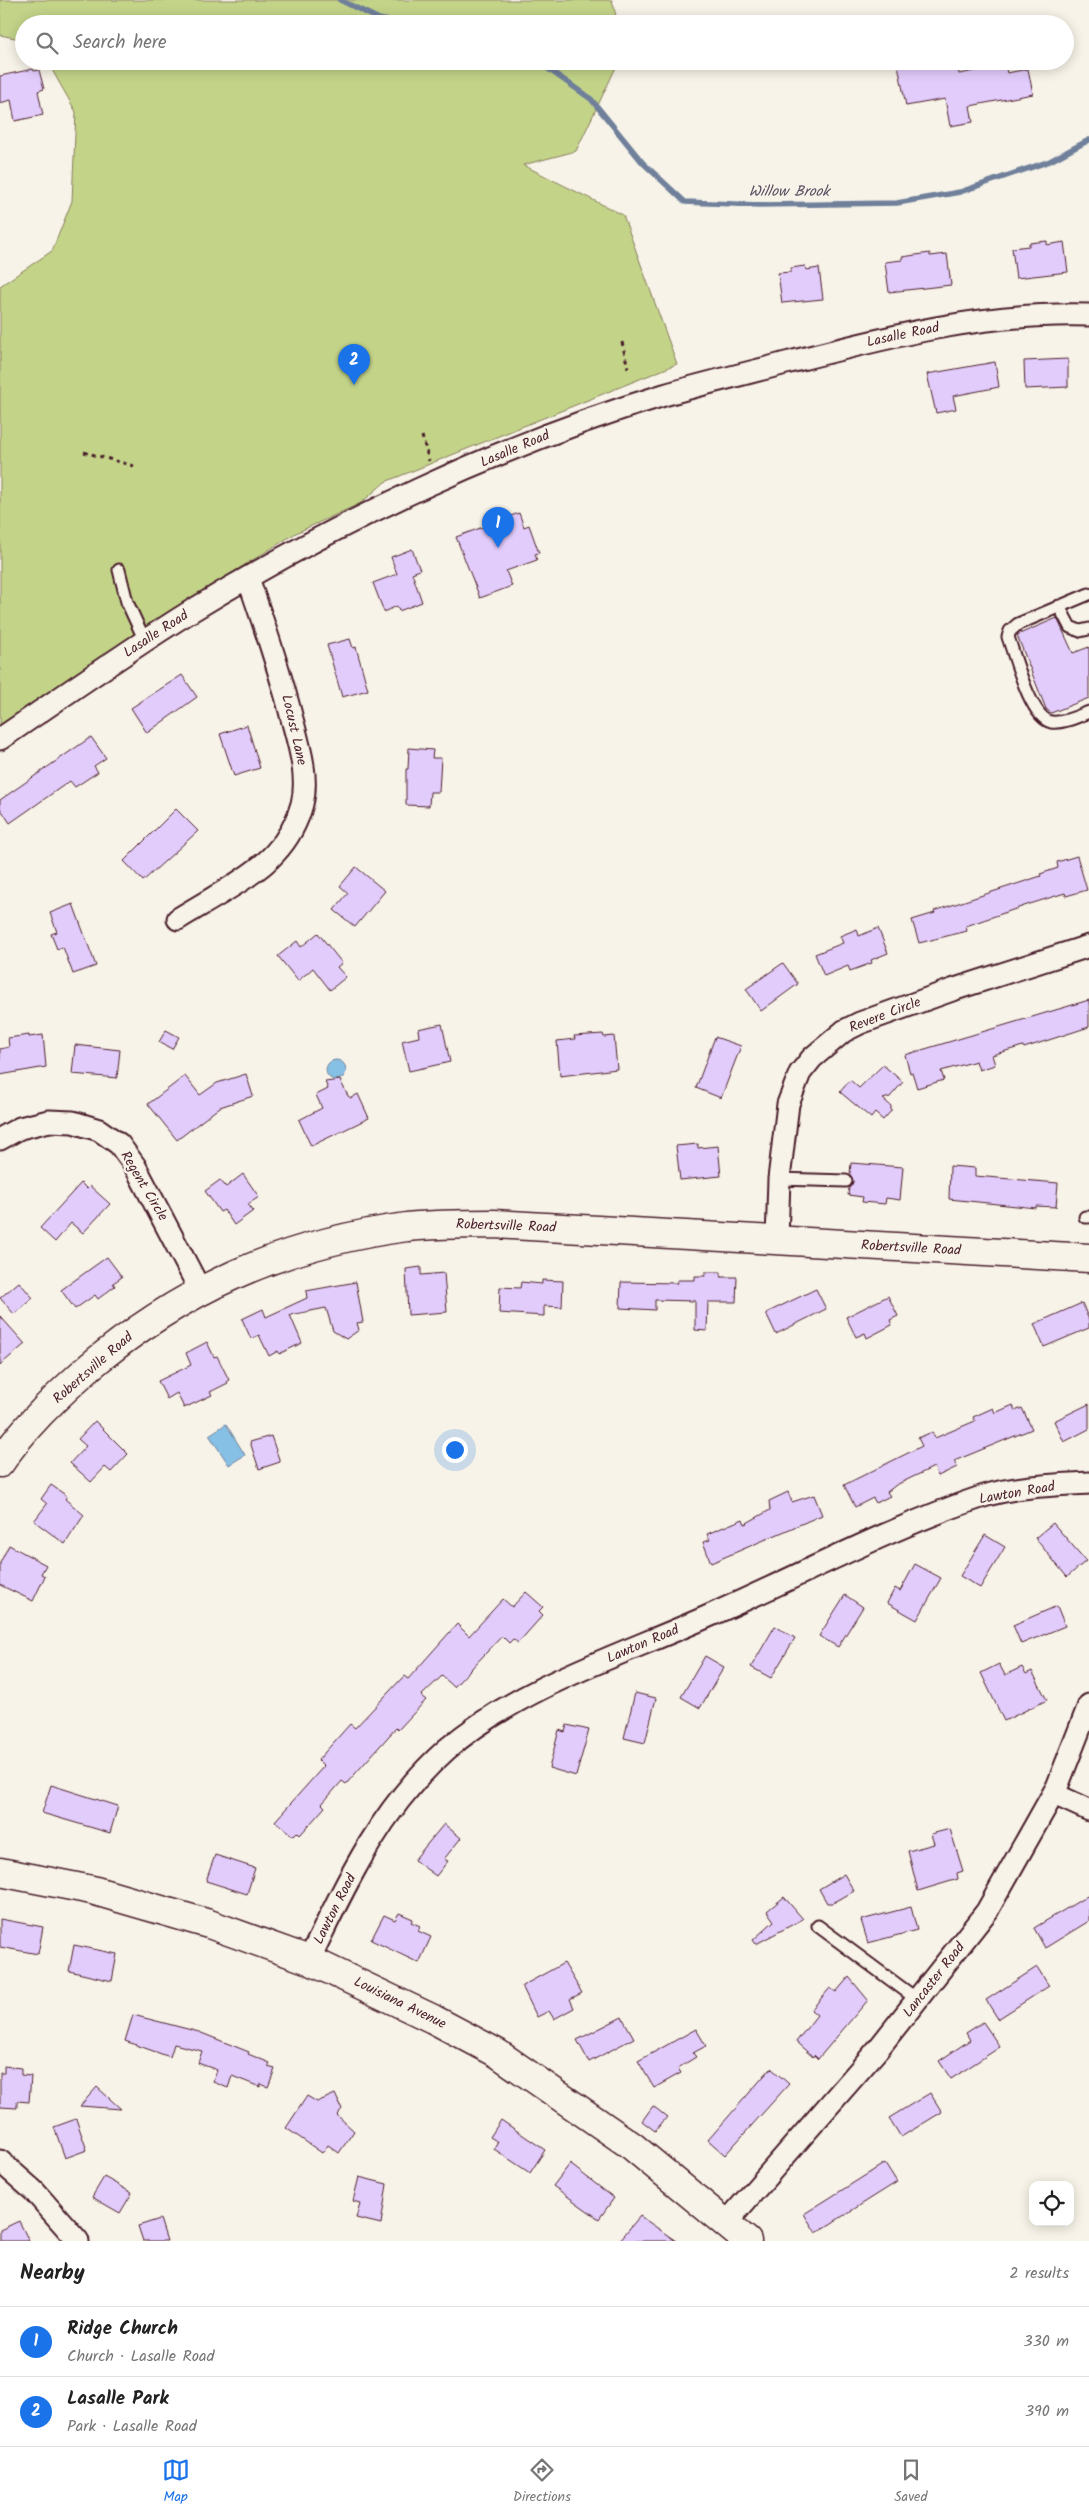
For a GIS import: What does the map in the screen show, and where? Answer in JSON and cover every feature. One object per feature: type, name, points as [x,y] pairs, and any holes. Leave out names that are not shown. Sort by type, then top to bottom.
[{"type":"street","name":"Lasalle Road","points":[[0,739],[144,641],[248,578],[419,490],[557,432],[664,395],[861,344],[927,329],[989,318],[1050,314],[1089,315]]},
{"type":"street","name":"Locust Lane","points":[[178,919],[239,881],[274,855],[292,832],[302,803],[304,771],[299,746],[278,664],[248,578]]},
{"type":"street","name":"Revere Circle","points":[[777,1240],[779,1179],[788,1104],[800,1074],[812,1058],[844,1030],[952,990],[1089,946]]},
{"type":"street","name":"Regent Circle","points":[[0,1139],[20,1128],[49,1121],[73,1122],[98,1130],[119,1144],[135,1166],[200,1290]]},
{"type":"street","name":"Robertsville Road","points":[[2,1457],[62,1391],[120,1341],[200,1290],[258,1265],[310,1247],[366,1234],[408,1227],[494,1224],[1089,1258]]},
{"type":"street","name":"Lawton Road","points":[[309,1960],[342,1890],[378,1825],[418,1777],[447,1750],[485,1720],[522,1698],[589,1667],[873,1541],[986,1495],[1045,1486],[1089,1483]]},
{"type":"street","name":"Lancaster Road","points":[[726,2222],[878,2049],[987,1911],[1054,1794],[1089,1705]]},
{"type":"street","points":[[1054,1794],[1089,1810]]},
{"type":"street","name":"Louisiana Avenue","points":[[0,1872],[92,1890],[209,1924],[309,1960],[433,2018],[497,2053],[632,2146],[747,2241]]},
{"type":"street","points":[[0,2161],[34,2191],[78,2241]]},
{"type":"lane","points":[[119,570],[127,602],[144,641]]},
{"type":"lane","points":[[1089,594],[1018,624],[1010,631],[1008,637],[1032,702],[1047,720],[1059,722],[1089,712]]},
{"type":"lane","points":[[1059,606],[1070,627],[1080,632],[1089,629]]},
{"type":"lane","points":[[779,1179],[846,1181]]},
{"type":"lane","points":[[818,1926],[918,2000]]},
{"type":"path","points":[[622,342],[628,368]]},
{"type":"path","points":[[422,436],[429,461]]},
{"type":"path","points":[[84,452],[134,466]]},
{"type":"green space","points":[[0,0],[612,0],[616,15],[15,15],[15,38],[0,35]]},
{"type":"green space","points":[[52,70],[615,70],[576,151],[523,165],[623,215],[677,364],[385,482],[361,503],[296,533],[147,626],[0,726],[0,286],[52,251],[72,201],[76,112]]},
{"type":"water","points":[[336,1060],[343,1063],[346,1070],[343,1077],[336,1080],[329,1077],[326,1070],[329,1063]]},
{"type":"water","points":[[226,1424],[245,1455],[229,1465],[209,1435]]},
{"type":"building","points":[[28,70],[39,70],[44,89],[38,91],[43,115],[15,121],[11,100],[0,103],[0,76]]},
{"type":"building","points":[[899,70],[958,70],[959,74],[979,70],[1006,70],[1007,73],[1028,70],[1033,94],[970,106],[973,122],[950,126],[945,99],[906,106]]},
{"type":"building","points":[[1047,241],[1047,245],[1064,242],[1068,272],[1016,278],[1012,248],[1029,246],[1029,243]]},
{"type":"building","points":[[930,253],[930,256],[947,254],[951,285],[889,292],[885,262],[902,260],[902,257]]},
{"type":"building","points":[[805,266],[806,270],[819,268],[823,299],[782,303],[778,273],[791,272],[791,268]]},
{"type":"building","points":[[1068,359],[1068,387],[1025,389],[1024,361]]},
{"type":"building","points":[[995,362],[999,387],[953,396],[956,409],[936,413],[927,374]]},
{"type":"building","points":[[507,513],[508,517],[519,513],[524,527],[529,525],[539,553],[535,554],[537,560],[506,571],[512,586],[480,598],[456,537],[494,523],[493,518]]},
{"type":"building","points":[[412,549],[420,570],[412,573],[422,602],[399,611],[397,606],[384,612],[373,583],[397,574],[391,557]]},
{"type":"building","points":[[1057,618],[1073,653],[1089,647],[1089,698],[1051,713],[1046,709],[1017,635]]},
{"type":"building","points":[[350,639],[353,648],[356,647],[368,690],[342,697],[327,645]]},
{"type":"building","points":[[182,675],[197,697],[147,733],[131,708]]},
{"type":"building","points":[[247,725],[260,768],[234,776],[220,734]]},
{"type":"building","points":[[91,737],[106,758],[94,766],[98,772],[75,787],[70,781],[10,823],[0,808],[0,800]]},
{"type":"building","points":[[409,748],[433,750],[432,758],[441,758],[439,792],[430,792],[429,806],[406,805],[406,769],[408,769]]},
{"type":"building","points":[[176,809],[198,831],[143,881],[124,861]]},
{"type":"building","points":[[1077,856],[1087,890],[1066,896],[1065,893],[1030,904],[966,926],[967,931],[919,943],[912,920],[1041,876],[1040,874],[1058,868],[1057,862]]},
{"type":"building","points":[[356,867],[385,891],[355,927],[334,910],[348,893],[340,886]]},
{"type":"building","points":[[73,904],[96,966],[73,974],[63,947],[57,949],[51,934],[57,932],[50,913]]},
{"type":"building","points":[[878,928],[888,953],[871,960],[872,963],[850,971],[848,966],[824,976],[815,954],[843,943],[840,936],[857,929],[859,936]]},
{"type":"building","points":[[318,933],[342,963],[337,967],[346,977],[330,990],[313,968],[298,981],[278,956],[297,941],[301,947]]},
{"type":"building","points":[[783,963],[798,984],[761,1011],[746,989]]},
{"type":"building","points":[[1089,1000],[1089,1027],[1024,1048],[1023,1046],[992,1055],[995,1065],[979,1070],[976,1061],[941,1071],[944,1080],[917,1088],[912,1072],[910,1073],[905,1055]]},
{"type":"building","points":[[442,1024],[450,1062],[409,1071],[402,1041],[419,1037],[418,1029]]},
{"type":"building","points":[[166,1030],[179,1037],[172,1049],[159,1042]]},
{"type":"building","points":[[603,1034],[604,1037],[614,1036],[617,1069],[560,1076],[557,1041],[575,1039],[574,1036]]},
{"type":"building","points":[[29,1035],[29,1037],[43,1035],[46,1067],[0,1075],[0,1049],[9,1047],[8,1038]]},
{"type":"building","points":[[715,1037],[741,1046],[721,1098],[696,1088]]},
{"type":"building","points":[[75,1045],[120,1050],[117,1078],[72,1074]]},
{"type":"building","points":[[883,1065],[903,1082],[890,1097],[883,1099],[891,1106],[891,1111],[883,1120],[875,1113],[871,1118],[840,1092],[850,1080],[859,1088]]},
{"type":"building","points":[[246,1074],[253,1096],[220,1107],[177,1140],[148,1104],[185,1076],[200,1095],[217,1083]]},
{"type":"building","points":[[340,1080],[348,1096],[351,1098],[358,1094],[369,1118],[311,1146],[299,1120],[322,1108],[316,1095],[328,1089],[325,1082]]},
{"type":"building","points":[[698,1144],[698,1148],[718,1146],[721,1176],[680,1180],[676,1146]]},
{"type":"building","points":[[851,1163],[903,1167],[900,1200],[886,1198],[885,1204],[862,1202],[863,1197],[848,1195],[849,1188],[853,1182],[850,1174]]},
{"type":"building","points":[[950,1166],[975,1168],[975,1176],[1058,1183],[1056,1207],[1036,1206],[1036,1208],[949,1199]]},
{"type":"building","points":[[243,1174],[259,1197],[248,1204],[253,1211],[234,1225],[224,1210],[220,1212],[205,1191],[220,1180],[226,1187]]},
{"type":"building","points":[[81,1183],[87,1189],[90,1186],[110,1204],[83,1233],[71,1223],[55,1242],[40,1228]]},
{"type":"building","points":[[107,1257],[122,1277],[113,1283],[115,1286],[98,1299],[95,1295],[75,1309],[61,1290]]},
{"type":"building","points":[[421,1267],[421,1275],[444,1273],[447,1312],[408,1315],[406,1269]]},
{"type":"building","points":[[705,1272],[721,1272],[721,1277],[737,1277],[736,1302],[708,1302],[707,1331],[695,1330],[695,1301],[655,1300],[655,1310],[620,1308],[621,1282],[677,1283],[677,1280],[695,1280],[695,1276],[705,1276]]},
{"type":"building","points":[[542,1280],[563,1281],[562,1307],[544,1306],[544,1316],[499,1313],[500,1287],[520,1288],[521,1282],[542,1284]]},
{"type":"building","points":[[19,1282],[33,1298],[14,1314],[0,1298]]},
{"type":"building","points":[[356,1282],[363,1322],[357,1323],[359,1330],[346,1339],[333,1331],[326,1308],[290,1315],[302,1343],[279,1354],[278,1351],[269,1356],[259,1335],[251,1339],[242,1319],[263,1309],[266,1317],[307,1298],[306,1291]]},
{"type":"building","points":[[816,1289],[826,1309],[776,1334],[766,1313]]},
{"type":"building","points":[[888,1296],[898,1316],[890,1320],[892,1325],[867,1338],[865,1333],[856,1337],[846,1317]]},
{"type":"building","points":[[1082,1303],[1089,1320],[1089,1328],[1044,1347],[1034,1324]]},
{"type":"building","points":[[0,1316],[25,1344],[0,1365]]},
{"type":"building","points":[[207,1342],[214,1357],[217,1356],[229,1380],[227,1381],[228,1383],[210,1392],[212,1395],[184,1408],[177,1393],[167,1399],[158,1381],[191,1365],[186,1353]]},
{"type":"building","points":[[1089,1404],[1089,1429],[1064,1442],[1054,1421]]},
{"type":"building","points":[[1013,1405],[1015,1411],[1022,1408],[1032,1429],[954,1461],[957,1467],[938,1476],[934,1467],[896,1485],[887,1492],[890,1496],[876,1503],[873,1498],[855,1507],[844,1485],[922,1446],[918,1438],[932,1432],[935,1438],[975,1421],[973,1417],[993,1408],[995,1413]]},
{"type":"building","points":[[95,1421],[128,1454],[111,1472],[105,1467],[91,1482],[70,1463],[86,1446],[78,1439]]},
{"type":"building","points":[[271,1436],[280,1462],[259,1469],[250,1442]]},
{"type":"building","points":[[51,1485],[67,1496],[65,1499],[84,1515],[65,1544],[34,1521],[47,1504],[41,1499]]},
{"type":"building","points":[[788,1492],[792,1502],[814,1495],[822,1515],[711,1563],[703,1542],[710,1540],[707,1534],[743,1519],[745,1524],[770,1510],[769,1501]]},
{"type":"building","points":[[1053,1523],[1086,1561],[1067,1577],[1035,1538]]},
{"type":"building","points":[[985,1535],[1005,1547],[980,1588],[960,1576]]},
{"type":"building","points":[[9,1545],[46,1565],[41,1574],[45,1576],[33,1601],[0,1585],[0,1563]]},
{"type":"building","points":[[915,1564],[941,1578],[917,1620],[887,1603],[895,1588],[900,1591]]},
{"type":"building","points":[[526,1592],[543,1607],[539,1611],[543,1615],[518,1643],[513,1639],[509,1643],[502,1636],[454,1687],[442,1676],[421,1696],[426,1700],[398,1730],[396,1728],[346,1784],[342,1781],[322,1804],[325,1807],[300,1835],[297,1832],[293,1836],[275,1821],[324,1766],[318,1760],[350,1724],[355,1728],[404,1676],[408,1679],[457,1624],[469,1636],[503,1599],[512,1607]]},
{"type":"building","points":[[845,1595],[863,1607],[838,1647],[819,1636]]},
{"type":"building","points":[[1057,1606],[1065,1626],[1021,1644],[1013,1625]]},
{"type":"building","points":[[775,1626],[795,1638],[771,1678],[751,1667]]},
{"type":"building","points":[[705,1656],[724,1667],[700,1708],[681,1697]]},
{"type":"building","points":[[999,1664],[1005,1675],[1022,1667],[1026,1674],[1032,1671],[1047,1700],[1004,1721],[981,1673]]},
{"type":"building","points":[[635,1693],[656,1698],[645,1743],[624,1738]]},
{"type":"building","points":[[567,1725],[589,1730],[576,1776],[549,1768],[559,1730],[565,1732]]},
{"type":"building","points":[[51,1785],[118,1806],[110,1833],[42,1813]]},
{"type":"building","points":[[444,1824],[461,1838],[444,1859],[448,1861],[436,1876],[414,1860]]},
{"type":"building","points":[[950,1829],[963,1871],[957,1873],[958,1879],[918,1891],[908,1851],[934,1844],[931,1834]]},
{"type":"building","points":[[215,1855],[255,1868],[247,1894],[206,1881]]},
{"type":"building","points":[[844,1874],[854,1891],[833,1903],[827,1903],[819,1889]]},
{"type":"building","points":[[1089,1895],[1089,1921],[1045,1948],[1034,1928]]},
{"type":"building","points":[[784,1897],[803,1919],[756,1944],[753,1940],[774,1921],[767,1911]]},
{"type":"building","points":[[911,1907],[917,1930],[868,1943],[861,1920]]},
{"type":"building","points":[[399,1913],[413,1919],[411,1922],[420,1926],[418,1931],[431,1937],[419,1963],[371,1940],[384,1915],[395,1920]]},
{"type":"building","points":[[0,1919],[43,1927],[38,1954],[0,1947]]},
{"type":"building","points":[[74,1945],[117,1954],[112,1981],[69,1971]]},
{"type":"building","points":[[564,1963],[582,1993],[570,1999],[574,2008],[554,2019],[549,2011],[537,2017],[522,1986]]},
{"type":"building","points":[[1037,1967],[1049,1986],[998,2019],[986,2000]]},
{"type":"building","points":[[849,1977],[868,2000],[818,2059],[814,2055],[813,2057],[796,2042],[817,2015],[811,2010],[830,1988],[836,1992]]},
{"type":"building","points":[[133,2015],[199,2032],[249,2052],[248,2054],[270,2063],[268,2067],[275,2069],[268,2087],[261,2084],[260,2087],[232,2076],[228,2088],[213,2082],[217,2070],[198,2063],[202,2051],[174,2044],[170,2057],[125,2041]]},
{"type":"building","points":[[622,2017],[634,2038],[589,2062],[577,2040]]},
{"type":"building","points":[[983,2022],[1000,2047],[951,2079],[939,2061],[970,2040],[966,2033]]},
{"type":"building","points":[[696,2029],[706,2046],[693,2053],[696,2057],[678,2068],[681,2073],[654,2088],[638,2061]]},
{"type":"building","points":[[4,2066],[21,2068],[21,2075],[31,2076],[29,2102],[17,2101],[17,2108],[0,2107],[0,2073],[4,2073]]},
{"type":"building","points":[[771,2068],[789,2084],[725,2155],[708,2140]]},
{"type":"building","points":[[97,2087],[121,2109],[80,2106]]},
{"type":"building","points":[[930,2093],[942,2112],[901,2137],[889,2118]]},
{"type":"building","points":[[335,2094],[342,2109],[337,2115],[354,2131],[339,2153],[328,2145],[322,2153],[286,2128],[307,2096],[317,2102]]},
{"type":"building","points":[[653,2106],[667,2117],[655,2131],[642,2121]]},
{"type":"building","points":[[76,2119],[87,2150],[65,2158],[54,2127]]},
{"type":"building","points":[[501,2120],[545,2150],[530,2173],[494,2149],[498,2142],[490,2137]]},
{"type":"building","points":[[885,2163],[897,2182],[816,2233],[804,2214]]},
{"type":"building","points":[[570,2164],[614,2198],[599,2219],[553,2186]]},
{"type":"building","points":[[104,2177],[132,2193],[120,2213],[92,2197]]},
{"type":"building","points":[[359,2177],[387,2184],[381,2224],[356,2218],[360,2203],[353,2201]]},
{"type":"building","points":[[640,2216],[676,2241],[619,2241]]},
{"type":"building","points":[[160,2219],[167,2241],[143,2241],[138,2226]]},
{"type":"building","points":[[19,2221],[29,2241],[0,2241],[0,2230]]},
{"type":"waterway","name":"Willow Brook","points":[[340,0],[371,15]]},
{"type":"waterway","name":"Willow Brook","points":[[550,70],[591,99],[643,163],[685,202],[759,205],[897,203],[960,192],[1050,161],[1089,140]]},
{"type":"place","name":"Lasalle Park","points":[[354,385]]},
{"type":"place","name":"Ridge Church","points":[[498,548]]}]
